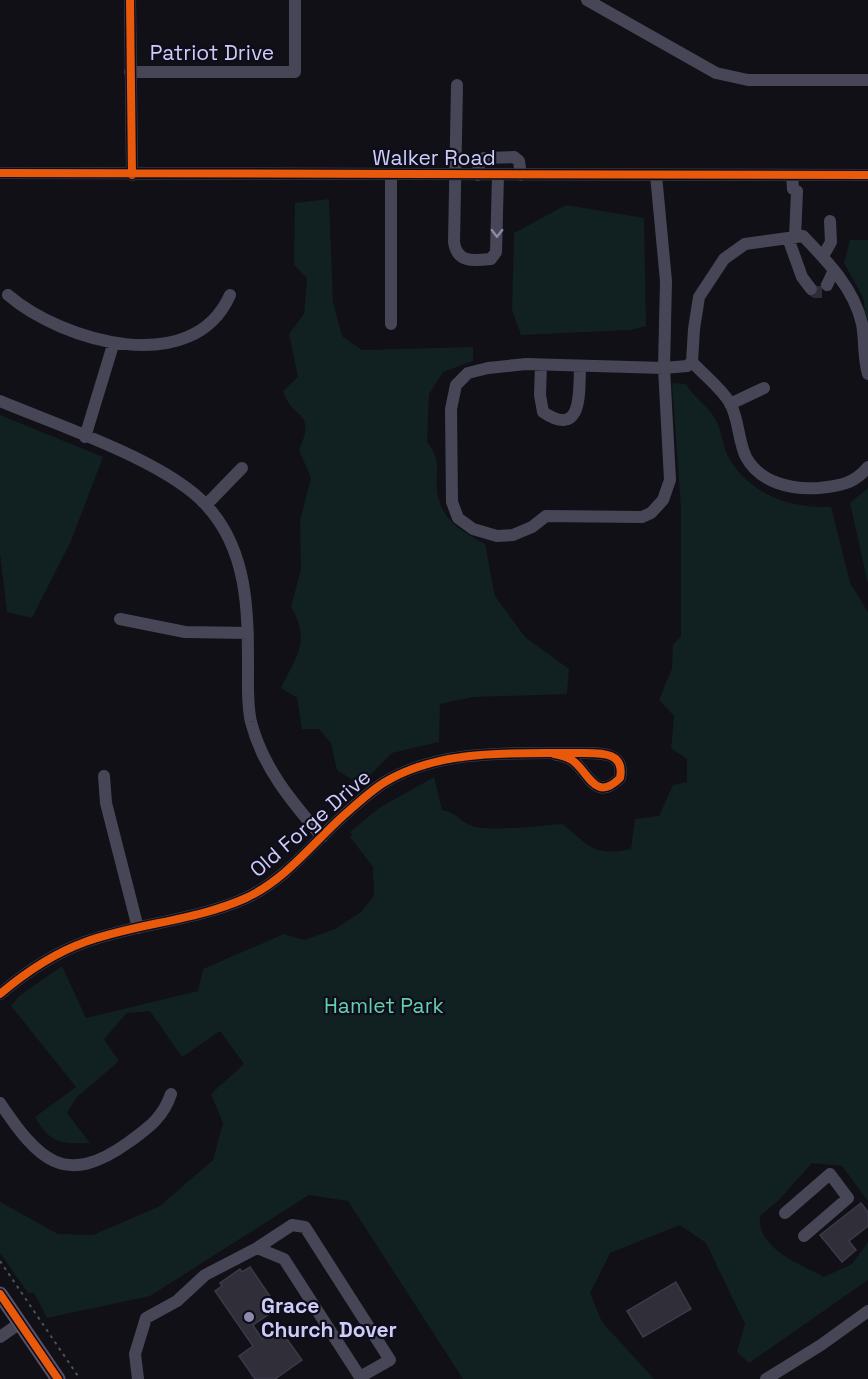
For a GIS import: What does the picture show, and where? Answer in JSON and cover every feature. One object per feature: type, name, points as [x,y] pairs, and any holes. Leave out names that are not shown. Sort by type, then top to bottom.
[{"type":"main road","points":[[0,1294],[58,1379]]},
{"type":"street","points":[[130,0],[132,175]]},
{"type":"street","name":"Patriot Drive","points":[[130,72],[295,72],[295,0]]},
{"type":"street","points":[[587,0],[716,73],[748,80],[868,80]]},
{"type":"street","points":[[457,85],[456,252],[461,258],[473,261],[491,259],[496,252],[498,175]]},
{"type":"street","points":[[478,175],[479,163],[484,158],[514,157],[519,161],[521,175]]},
{"type":"street","name":"Walker Road","points":[[0,173],[868,175]]},
{"type":"street","points":[[391,175],[391,324]]},
{"type":"street","points":[[656,175],[666,281],[664,368],[670,480],[663,500],[651,513],[642,516],[546,516],[532,527],[513,535],[497,536],[473,529],[458,518],[452,502],[451,409],[456,385],[468,373],[488,368],[541,364],[664,368],[687,366],[692,362]]},
{"type":"street","points":[[792,175],[791,219],[794,222],[791,238],[802,277],[811,289]]},
{"type":"street","points":[[823,256],[831,242],[830,221]]},
{"type":"street","points":[[868,374],[864,362],[862,324],[851,296],[823,256],[802,236],[745,244],[724,259],[699,297],[692,362],[730,404],[746,458],[761,474],[783,486],[805,489],[842,485],[858,478],[868,467]]},
{"type":"street","points":[[826,285],[834,270]]},
{"type":"street","points":[[8,295],[31,313],[113,345],[153,344],[198,333],[218,319],[230,295]]},
{"type":"street","points":[[85,437],[113,345]]},
{"type":"street","points":[[541,364],[540,395],[543,412],[554,419],[566,420],[574,415],[579,400],[579,366]]},
{"type":"street","points":[[730,404],[764,388]]},
{"type":"street","points":[[0,401],[159,470],[178,481],[206,505],[219,521],[237,556],[246,595],[251,720],[263,756],[285,793],[322,837]]},
{"type":"street","points":[[206,505],[242,468]]},
{"type":"street","points":[[120,619],[186,632],[248,633]]},
{"type":"street","name":"Old Forge Drive","points":[[0,994],[41,962],[60,952],[86,942],[204,912],[245,898],[263,889],[300,861],[322,837],[383,783],[404,772],[440,760],[491,755],[554,753],[610,754],[619,761],[622,770],[620,778],[606,787],[596,786],[573,761],[554,753]]},
{"type":"street","points":[[104,776],[106,802],[138,928]]},
{"type":"street","points":[[0,1103],[34,1149],[57,1162],[83,1165],[110,1156],[155,1123],[171,1094]]},
{"type":"street","points":[[785,1213],[830,1174],[848,1198],[804,1236]]},
{"type":"street","points":[[138,1379],[135,1354],[146,1318],[177,1301],[205,1275],[258,1248],[292,1225],[305,1227],[390,1360],[361,1378],[284,1259],[258,1248]]},
{"type":"street","points":[[766,1379],[866,1315]]},
{"type":"street","points":[[0,1337],[20,1323]]},
{"type":"path","points":[[0,1261],[80,1379]]},
{"type":"green space","points":[[329,199],[333,302],[342,336],[362,350],[473,347],[473,361],[443,372],[429,394],[427,442],[437,464],[439,500],[451,521],[464,532],[485,544],[495,596],[525,637],[569,669],[567,694],[473,697],[440,704],[439,742],[392,753],[360,785],[337,770],[331,743],[319,729],[302,729],[297,698],[281,688],[300,648],[300,629],[291,607],[301,569],[300,520],[311,478],[299,450],[306,428],[304,421],[287,401],[283,391],[298,377],[289,334],[304,314],[307,278],[294,265],[295,203]]},
{"type":"green space","points":[[566,205],[644,218],[646,326],[630,330],[521,335],[512,310],[514,233]]},
{"type":"green space","points":[[850,240],[868,240],[868,330],[863,297],[844,263]]},
{"type":"green space","name":"Hamlet Park","points":[[672,383],[686,384],[713,415],[730,460],[750,483],[788,502],[831,507],[850,583],[868,612],[868,1201],[842,1166],[812,1163],[778,1201],[760,1216],[765,1238],[773,1246],[792,1261],[824,1277],[852,1264],[868,1242],[868,1280],[749,1363],[737,1352],[745,1324],[706,1243],[680,1225],[610,1253],[590,1293],[602,1322],[654,1379],[463,1379],[348,1201],[309,1195],[150,1296],[47,1318],[34,1293],[28,1293],[0,1253],[0,1202],[58,1234],[93,1235],[160,1206],[213,1160],[223,1123],[211,1094],[244,1064],[220,1031],[182,1057],[150,1011],[127,1013],[104,1039],[119,1061],[76,1098],[67,1113],[90,1143],[63,1142],[51,1137],[35,1117],[76,1087],[11,1006],[19,996],[62,966],[86,1018],[198,991],[203,969],[284,934],[304,940],[335,929],[361,912],[374,896],[373,867],[350,837],[352,834],[350,832],[379,808],[434,777],[442,810],[452,813],[470,825],[501,828],[563,824],[586,844],[609,852],[631,849],[635,819],[659,816],[673,785],[687,782],[687,759],[671,748],[674,716],[659,700],[672,668],[673,645],[681,636],[681,508]]},
{"type":"green space","points":[[0,415],[103,457],[71,541],[32,618],[7,612],[0,553]]},
{"type":"green space","points":[[868,488],[868,584],[850,503]]},
{"type":"building","points":[[861,1203],[868,1212],[868,1226],[849,1241],[856,1250],[842,1262],[820,1235]]},
{"type":"building","name":"Grace Church Dover","points":[[250,1267],[278,1308],[253,1325],[262,1339],[279,1328],[302,1360],[275,1379],[255,1379],[239,1356],[253,1346],[215,1291],[222,1286],[220,1283],[240,1269],[242,1272]]},
{"type":"building","points":[[676,1282],[691,1309],[643,1337],[627,1311]]},
{"type":"tunnel","points":[[811,289],[815,292],[823,292],[827,285]]},
{"type":"cycle path","points":[[130,0],[132,175]]},
{"type":"cycle path","points":[[0,173],[868,175]]},
{"type":"cycle path","points":[[0,994],[40,964],[85,942],[125,930],[207,912],[246,898],[274,881],[298,861],[343,816],[369,794],[385,782],[408,771],[431,763],[482,755],[592,753],[605,754],[616,759],[621,770],[620,778],[611,785],[598,786],[572,760],[554,754]]},
{"type":"cycle path","points":[[0,1294],[58,1379]]},
{"type":"place","name":"Grace Church Dover","points":[[249,1317]]}]
